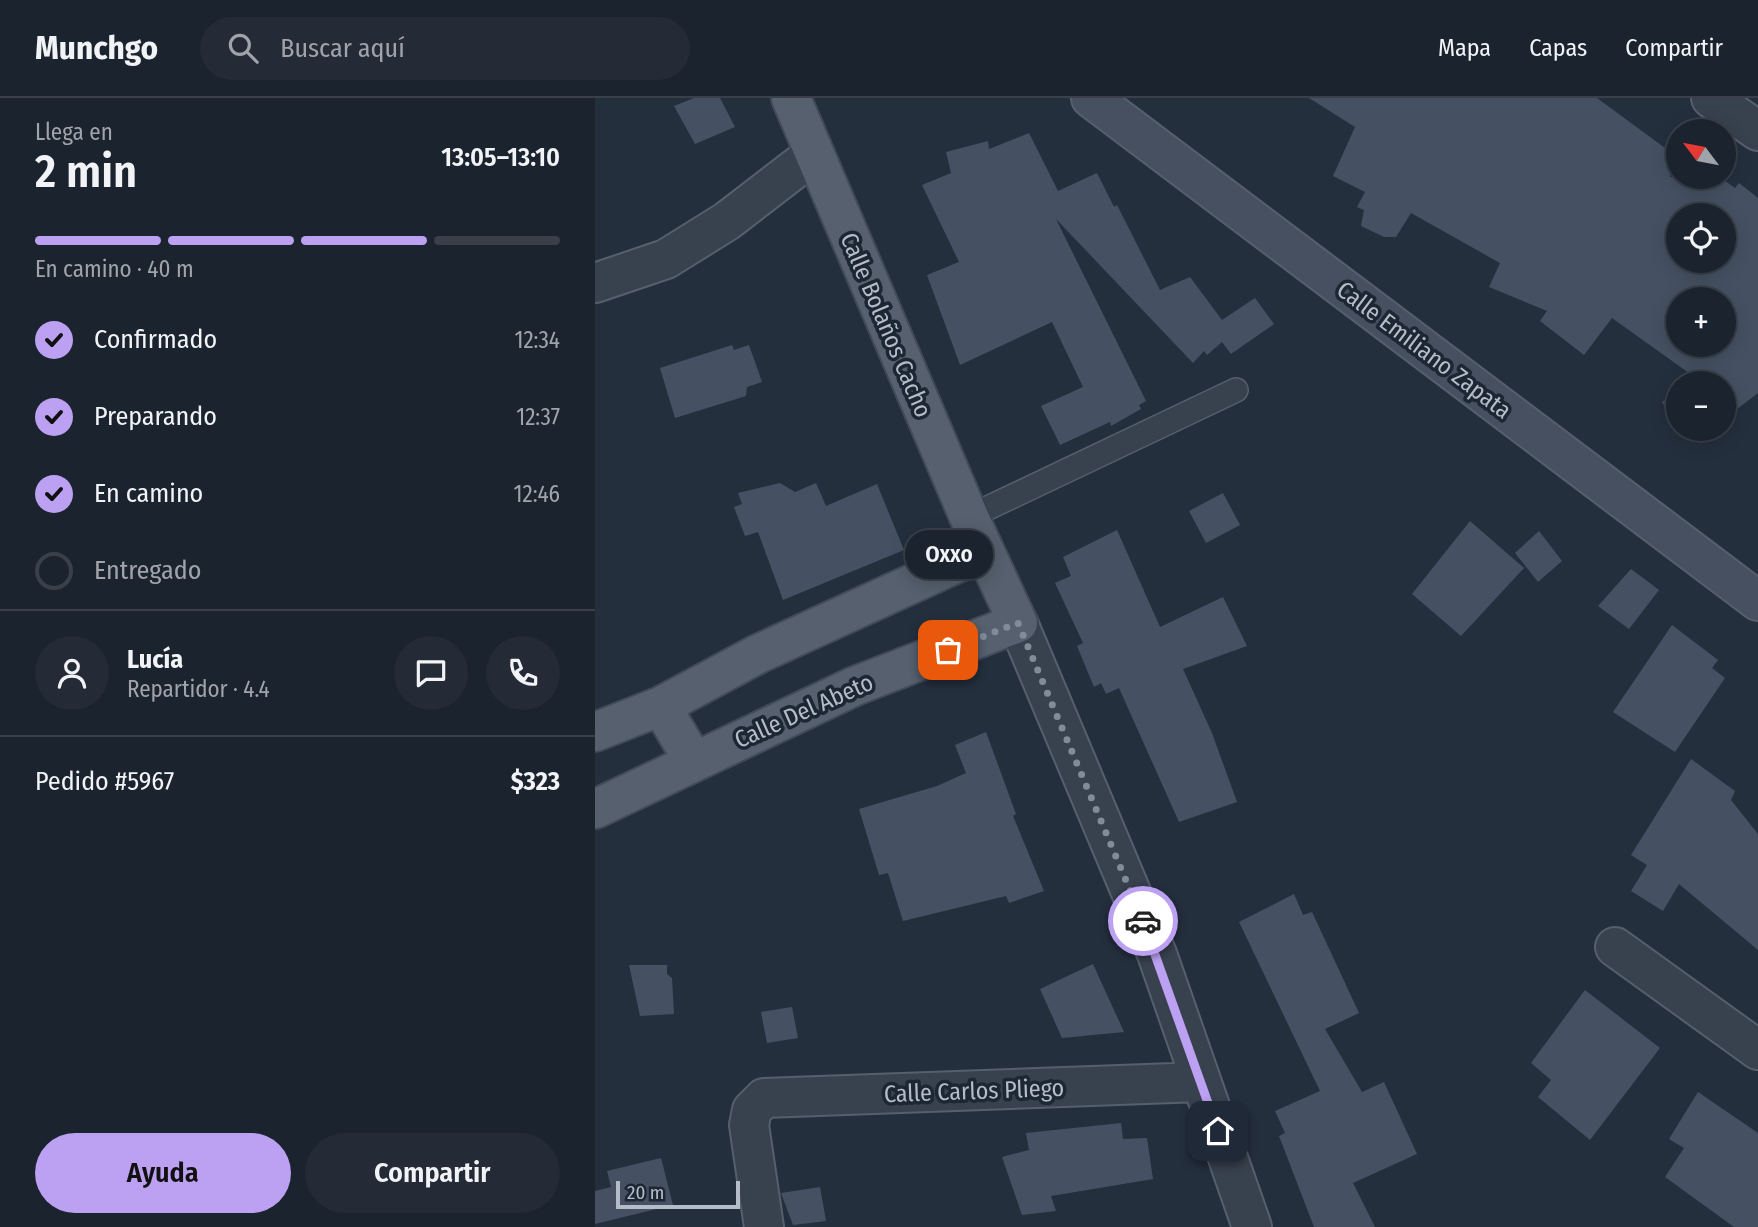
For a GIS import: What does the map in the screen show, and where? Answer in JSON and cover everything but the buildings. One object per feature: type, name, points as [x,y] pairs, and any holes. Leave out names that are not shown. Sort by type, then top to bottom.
[{"type":"main road","name":"Calle Bolaños Cacho","points":[[791,98],[969,517],[1018,623]]},
{"type":"main road","points":[[595,732],[661,706],[758,654],[984,551]]},
{"type":"main road","name":"Calle Del Abeto","points":[[595,809],[855,687],[1018,623]]},
{"type":"main road","points":[[661,706],[694,762]]},
{"type":"street","name":"Calle Emiliano Zapata","points":[[1091,98],[1758,601]]},
{"type":"street","points":[[1711,98],[1758,131]]},
{"type":"street","points":[[595,283],[666,259],[727,221],[814,154]]},
{"type":"street","points":[[1018,623],[1157,954],[1252,1227]]},
{"type":"street","points":[[1615,947],[1758,1050]]},
{"type":"street","name":"Calle Carlos Pliego","points":[[764,1227],[749,1125],[752,1110],[764,1098],[1201,1082]]},
{"type":"lane","points":[[969,517],[1236,390]]},
{"type":"way so far","points":[[948,650],[1018,623],[1143,921]]},
{"type":"place","name":"Oxxo","points":[[948,650]]},
{"type":"route","points":[[1143,921],[1218,1131]]}]
